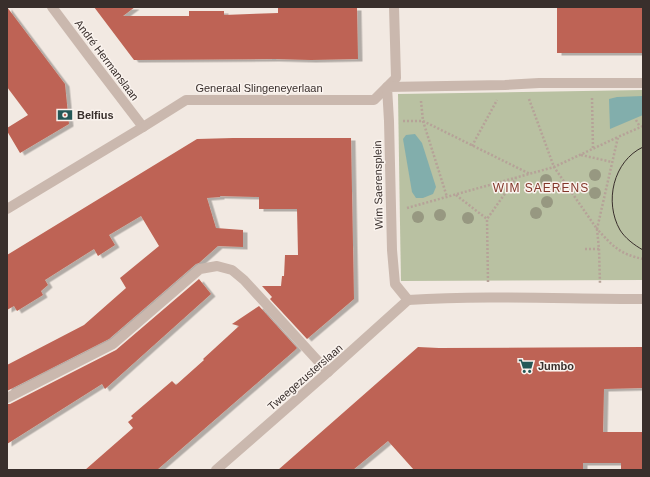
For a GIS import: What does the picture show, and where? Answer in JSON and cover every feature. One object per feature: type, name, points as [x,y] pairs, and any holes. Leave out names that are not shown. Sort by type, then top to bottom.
[{"type":"street","name":"André Hermanslaan","points":[[52,7],[143,127]]},
{"type":"street","points":[[387,87],[396,78],[394,7]]},
{"type":"street","points":[[387,87],[539,83],[643,83]]},
{"type":"street","name":"Generaal Slingeneyerlaan","points":[[7,209],[186,100],[374,100],[387,87]]},
{"type":"street","name":"Wim Saerensplein","points":[[387,87],[391,234],[395,284],[408,300]]},
{"type":"street","points":[[7,398],[113,344],[200,269],[217,266],[232,270],[244,280],[328,372]]},
{"type":"street","points":[[408,300],[435,298],[643,299]]},
{"type":"street","name":"Tweegezusterslaan","points":[[216,470],[408,300]]},
{"type":"path","points":[[592,83],[592,149]]},
{"type":"path","points":[[524,84],[554,167],[597,229],[612,245],[626,254],[643,259]]},
{"type":"path","points":[[472,146],[505,85]]},
{"type":"path","points":[[420,87],[423,121],[447,197]]},
{"type":"path","points":[[391,213],[554,167],[641,126],[636,120]]},
{"type":"path","points":[[423,121],[530,174]]},
{"type":"path","points":[[600,299],[597,229],[618,137]]},
{"type":"path","points":[[581,155],[612,162]]},
{"type":"path","points":[[488,298],[487,219],[517,178]]},
{"type":"path","points":[[456,195],[487,219]]},
{"type":"path","points":[[585,249],[599,249]]},
{"type":"green space","points":[[643,90],[643,280],[401,281],[398,94]]},
{"type":"water","points":[[643,96],[643,115],[610,129],[609,99],[617,97]]},
{"type":"water","points":[[415,134],[422,143],[436,187],[433,194],[423,198],[416,198],[412,192],[403,139],[406,135]]},
{"type":"building","points":[[7,7],[65,84],[69,124],[20,153],[7,131],[7,128],[28,115],[7,87]]},
{"type":"building","points":[[94,7],[135,7],[123,16],[189,16],[189,11],[224,11],[224,15],[278,13],[278,7],[357,8],[358,59],[134,60]]},
{"type":"building","points":[[557,7],[643,7],[643,53],[557,53]]},
{"type":"building","points":[[351,138],[354,299],[307,339],[270,299],[272,297],[262,286],[281,286],[282,276],[284,276],[285,255],[298,255],[297,209],[259,209],[259,197],[220,196],[207,198],[216,228],[243,230],[243,247],[218,246],[109,339],[7,391],[7,365],[84,325],[126,288],[120,278],[159,246],[141,216],[109,235],[115,245],[98,256],[94,249],[45,280],[48,285],[41,291],[43,295],[17,311],[14,306],[7,310],[7,255],[197,139]]},
{"type":"building","points":[[199,279],[211,294],[105,389],[102,384],[7,444],[7,404],[10,404],[116,350]]},
{"type":"building","points":[[259,306],[297,348],[294,351],[157,470],[85,470],[133,428],[128,422],[133,418],[131,416],[172,381],[176,385],[239,326],[232,324]]},
{"type":"building","points":[[418,347],[643,347],[643,388],[604,389],[603,432],[643,432],[643,470],[621,470],[621,463],[583,463],[583,470],[414,470],[388,441],[353,470],[278,470]]},
{"type":"tram line","points":[[643,147],[633,153],[624,162],[618,172],[612,195],[615,219],[620,230],[624,236],[643,250]]},
{"type":"place","name":"Belfius","points":[[65,115]]},
{"type":"place","name":"Jumbo","points":[[526,366]]},
{"type":"district","name":"WIM SAERENS","points":[[541,188]]}]
